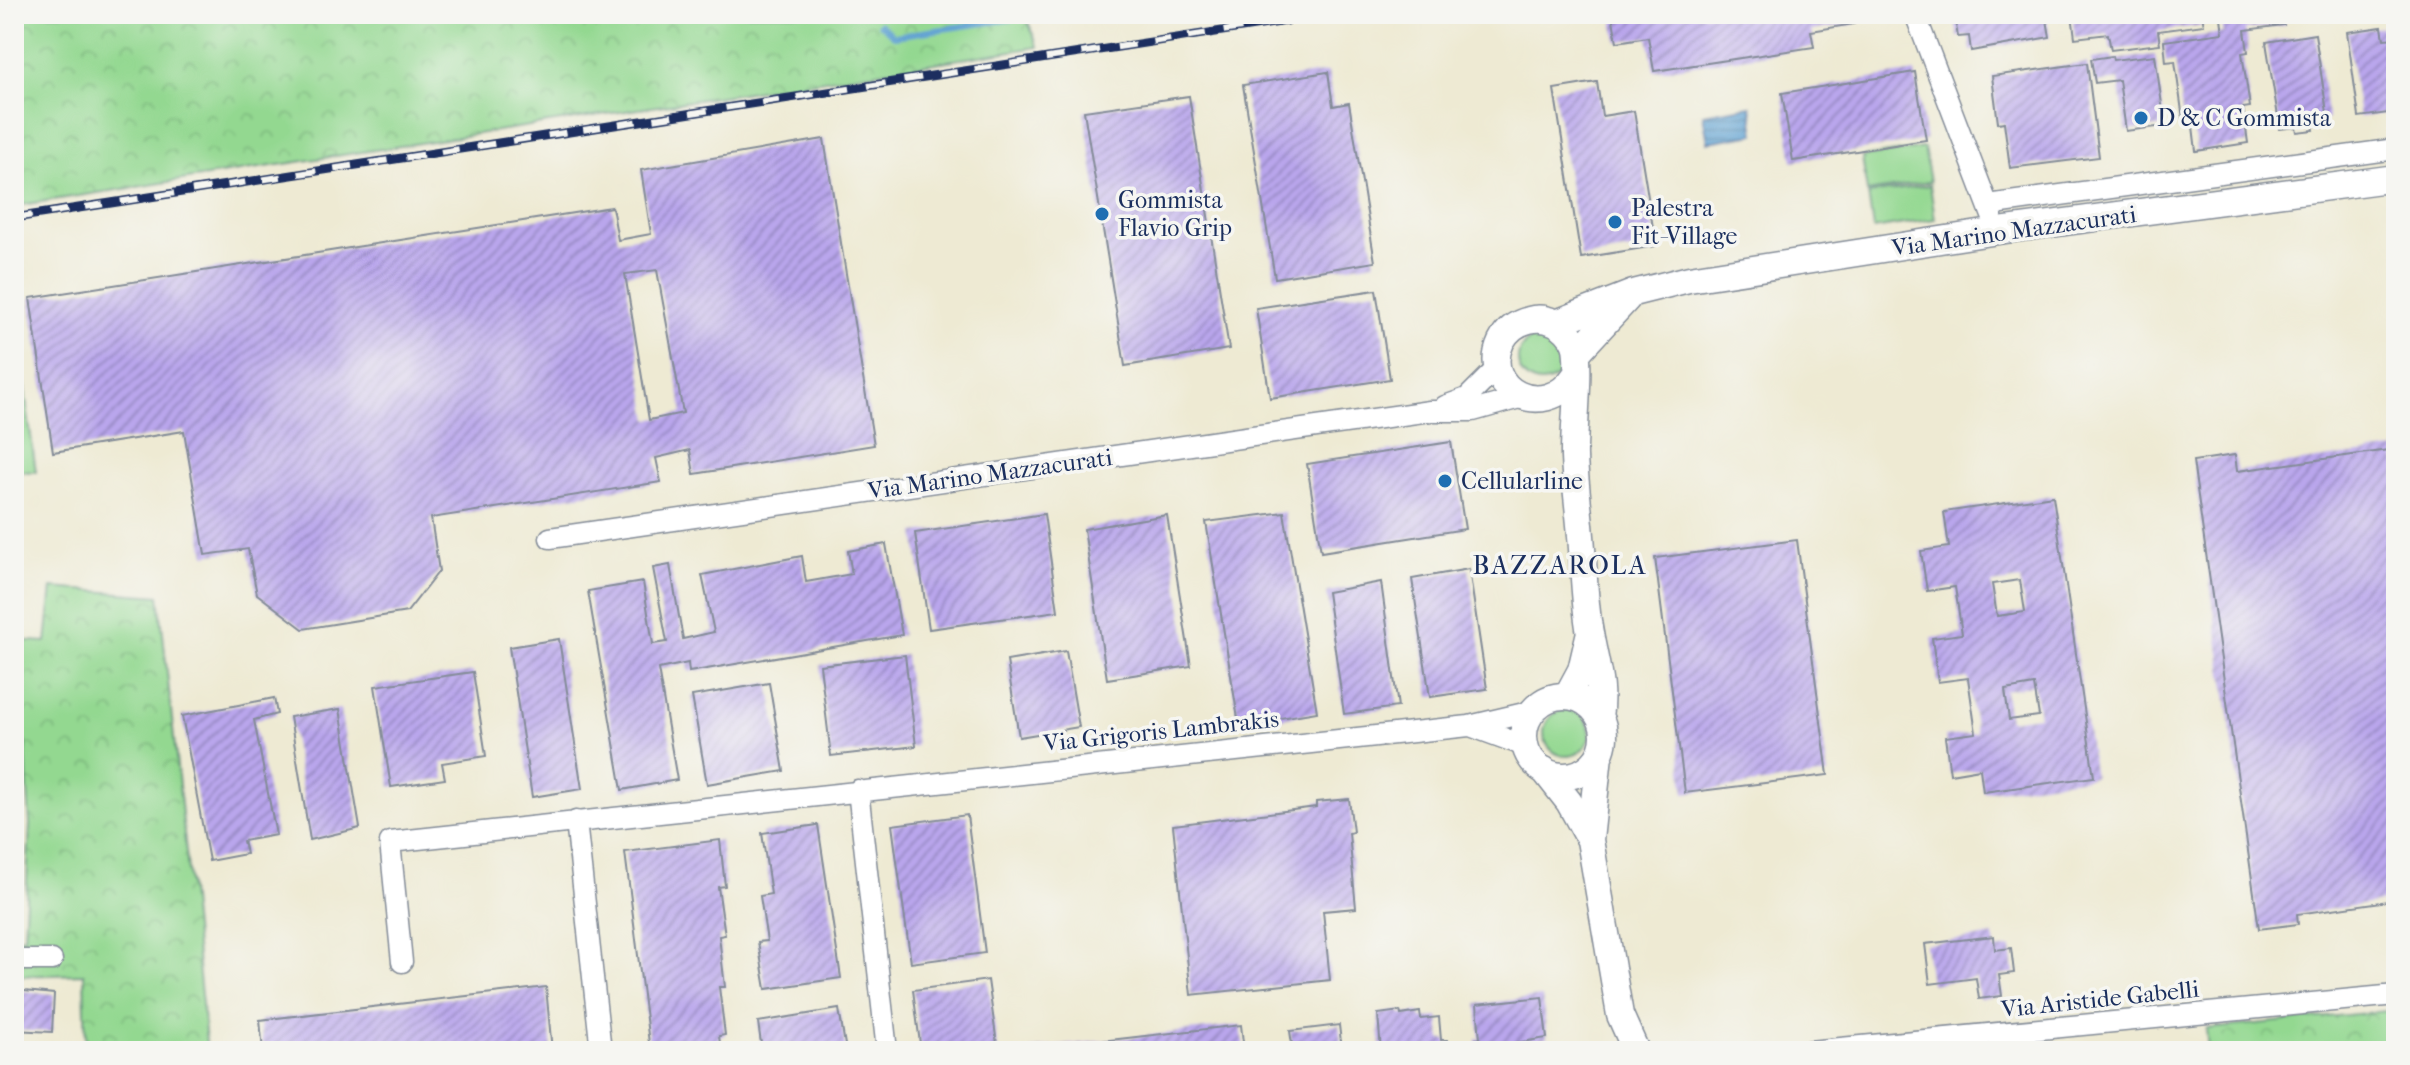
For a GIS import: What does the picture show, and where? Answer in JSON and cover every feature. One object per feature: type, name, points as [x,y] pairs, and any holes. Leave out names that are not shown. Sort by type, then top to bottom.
[{"type":"street","points":[[1915,14],[1998,231]]},
{"type":"street","points":[[1988,205],[2396,149]]},
{"type":"street","points":[[2331,187],[2334,158]]},
{"type":"street","name":"Via Marino Mazzacurati","points":[[1430,411],[1467,398],[1498,367],[1500,344],[1514,326],[1535,319],[1556,323],[1633,293],[1689,279],[1998,231],[2396,178]]},
{"type":"street","name":"Via Marino Mazzacurati","points":[[550,538],[1430,411],[1473,411],[1528,398],[1558,395],[1577,364],[1633,293]]},
{"type":"street","points":[[1556,323],[1574,340],[1577,364],[1574,458],[1590,633],[1600,676],[1599,717],[1604,736],[1599,755],[1590,840],[1620,1015],[1620,1051]]},
{"type":"street","points":[[1498,367],[1503,380],[1554,421],[1574,458]]},
{"type":"street","points":[[1567,696],[1581,670],[1590,633]]},
{"type":"street","points":[[1599,717],[1591,707],[1567,696],[1554,697],[1533,711],[1524,734],[1525,746],[1535,764],[1555,775],[1581,772],[1599,755]]},
{"type":"street","name":"Via Grigoris Lambrakis","points":[[402,962],[390,842],[1469,726],[1533,711]]},
{"type":"street","name":"Via Grigoris Lambrakis","points":[[1469,726],[1525,746]]},
{"type":"street","points":[[1544,770],[1569,802],[1590,840]]},
{"type":"street","points":[[858,790],[887,1051]]},
{"type":"street","points":[[576,821],[601,1051]]},
{"type":"street","points":[[14,960],[52,960]]},
{"type":"street","name":"Via Aristide Gabelli","points":[[1809,1051],[2396,995]]},
{"type":"street","points":[[1620,1015],[1636,1051]]},
{"type":"green space","points":[[14,14],[1025,14],[1038,47],[14,206]]},
{"type":"green space","points":[[1924,148],[1930,182],[1867,192],[1862,157]]},
{"type":"green space","points":[[1930,185],[1935,219],[1873,229],[1868,194]]},
{"type":"green space","points":[[14,311],[36,472],[14,471]]},
{"type":"green space","points":[[1541,337],[1557,344],[1564,360],[1557,376],[1541,383],[1525,376],[1518,360],[1525,344]]},
{"type":"green space","points":[[52,588],[159,596],[207,1051],[86,1051],[84,974],[14,976],[14,938],[24,937],[30,824],[25,742],[14,725],[14,640],[46,642]]},
{"type":"green space","points":[[1567,710],[1583,717],[1590,733],[1583,749],[1567,756],[1551,749],[1544,733],[1551,717]]},
{"type":"green space","points":[[2396,1010],[2396,1051],[2208,1051],[2206,1029]]},
{"type":"water","points":[[1751,106],[1755,134],[1708,142],[1703,114]]},
{"type":"building","points":[[1612,14],[1853,14],[1854,24],[1811,31],[1814,47],[1654,71],[1648,37],[1617,42]]},
{"type":"building","points":[[1954,14],[2046,14],[2050,37],[1971,51],[1969,36],[1958,37]]},
{"type":"building","points":[[2072,14],[2202,14],[2204,25],[2158,31],[2160,44],[2111,50],[2108,34],[2075,38]]},
{"type":"building","points":[[2231,14],[2282,14],[2284,25],[2245,30],[2248,52],[2242,53],[2250,107],[2243,108],[2248,143],[2196,151],[2192,118],[2183,119],[2175,61],[2166,62],[2164,41],[2223,33],[2221,18]]},
{"type":"building","points":[[2382,27],[2384,39],[2396,38],[2396,112],[2359,117],[2347,32]]},
{"type":"building","points":[[2315,34],[2328,119],[2312,122],[2314,130],[2297,132],[2296,127],[2280,129],[2266,42]]},
{"type":"building","points":[[2155,55],[2165,126],[2126,131],[2119,80],[2095,83],[2091,59]]},
{"type":"building","points":[[2087,63],[2099,157],[2010,168],[2004,122],[1998,123],[1992,76]]},
{"type":"building","points":[[1328,72],[1333,106],[1349,103],[1375,262],[1275,278],[1243,85]]},
{"type":"building","points":[[1915,72],[1926,140],[1793,161],[1782,93]]},
{"type":"building","points":[[1597,82],[1602,116],[1634,111],[1656,246],[1581,258],[1554,89]]},
{"type":"building","points":[[1189,96],[1229,349],[1125,366],[1084,111]]},
{"type":"building","points":[[824,139],[874,445],[694,474],[690,450],[656,458],[661,482],[431,518],[439,571],[407,612],[303,629],[257,594],[248,549],[205,555],[184,431],[53,452],[30,298],[612,207],[618,240],[651,234],[641,170]],"holes":[[[657,270],[683,413],[649,420],[625,274]]]},
{"type":"building","points":[[1376,290],[1390,379],[1270,398],[1256,308]]},
{"type":"building","points":[[1451,442],[1465,529],[1321,552],[1307,464]]},
{"type":"building","points":[[2396,449],[2396,900],[2297,914],[2298,924],[2259,929],[2193,461],[2235,455],[2237,471]]},
{"type":"building","points":[[2053,496],[2094,777],[1983,792],[1980,769],[1950,774],[1945,737],[1976,733],[1968,678],[1938,682],[1932,638],[1962,634],[1955,587],[1927,591],[1921,551],[1949,547],[1944,512]],"holes":[[[2020,580],[2025,612],[1997,616],[1992,584]],[[2034,685],[2039,716],[2009,720],[2005,690]]]},
{"type":"building","points":[[1284,512],[1317,712],[1239,725],[1206,522]]},
{"type":"building","points":[[1044,514],[1058,611],[929,629],[915,533]]},
{"type":"building","points":[[1167,515],[1191,666],[1107,679],[1084,529]]},
{"type":"building","points":[[1797,540],[1828,775],[1685,793],[1655,558]]},
{"type":"building","points":[[886,544],[902,635],[689,672],[688,663],[658,669],[677,780],[622,790],[588,591],[643,582],[653,644],[667,642],[653,568],[670,565],[683,639],[714,632],[702,575],[802,556],[806,582],[852,574],[848,551]]},
{"type":"building","points":[[1469,569],[1487,689],[1430,697],[1412,579]]},
{"type":"building","points":[[1381,582],[1398,707],[1344,714],[1327,592]]},
{"type":"building","points":[[559,639],[582,789],[532,797],[509,647]]},
{"type":"building","points":[[1066,651],[1079,727],[1019,737],[1007,661]]},
{"type":"building","points":[[905,655],[916,746],[831,756],[820,665]]},
{"type":"building","points":[[473,672],[486,756],[442,763],[445,779],[391,787],[375,686]]},
{"type":"building","points":[[769,683],[784,771],[707,784],[692,696]]},
{"type":"building","points":[[274,698],[277,714],[254,720],[276,835],[243,841],[246,854],[209,861],[182,716]]},
{"type":"building","points":[[340,709],[360,828],[310,840],[290,717]]},
{"type":"building","points":[[1349,799],[1356,908],[1323,911],[1330,980],[1191,995],[1173,825],[1316,807],[1316,802]]},
{"type":"building","points":[[967,815],[985,953],[911,963],[892,825]]},
{"type":"building","points":[[818,825],[841,978],[766,989],[758,942],[767,941],[760,896],[771,894],[762,833]]},
{"type":"building","points":[[720,840],[725,886],[718,887],[725,935],[719,936],[725,987],[719,987],[725,1035],[719,1036],[721,1051],[650,1051],[625,852]]},
{"type":"building","points":[[1994,936],[1995,950],[2011,948],[2014,973],[1999,975],[2002,996],[1979,999],[1976,978],[1930,984],[1925,944]]},
{"type":"building","points":[[988,980],[998,1051],[921,1051],[913,990]]},
{"type":"building","points":[[546,987],[552,1051],[263,1051],[260,1020]]},
{"type":"building","points":[[14,990],[54,994],[52,1032],[14,1030]]},
{"type":"building","points":[[1542,997],[1547,1038],[1477,1049],[1476,1039],[1480,1039],[1477,1004]]},
{"type":"building","points":[[839,1009],[846,1051],[762,1051],[758,1022]]},
{"type":"building","points":[[1400,1011],[1401,1015],[1420,1012],[1421,1019],[1439,1017],[1441,1040],[1447,1040],[1448,1051],[1381,1051],[1378,1014]]},
{"type":"building","points":[[1241,1025],[1244,1051],[1031,1051],[1031,1049]]},
{"type":"building","points":[[1339,1025],[1342,1051],[1293,1051],[1290,1031]]},
{"type":"building","points":[[2169,1043],[2170,1051],[2109,1051],[2109,1049]]},
{"type":"waterway","points":[[880,24],[894,36],[1047,14]]},
{"type":"railway","points":[[14,218],[1332,14]]},
{"type":"place","name":"D & C Gommista","points":[[2141,118]]},
{"type":"place","name":"Gommista Flavio Grip","points":[[1102,214]]},
{"type":"place","name":"Palestra Fit-Village","points":[[1615,222]]},
{"type":"place","name":"Cellularline","points":[[1445,481]]},
{"type":"district","name":"BAZZAROLA","points":[[1560,565]]}]
